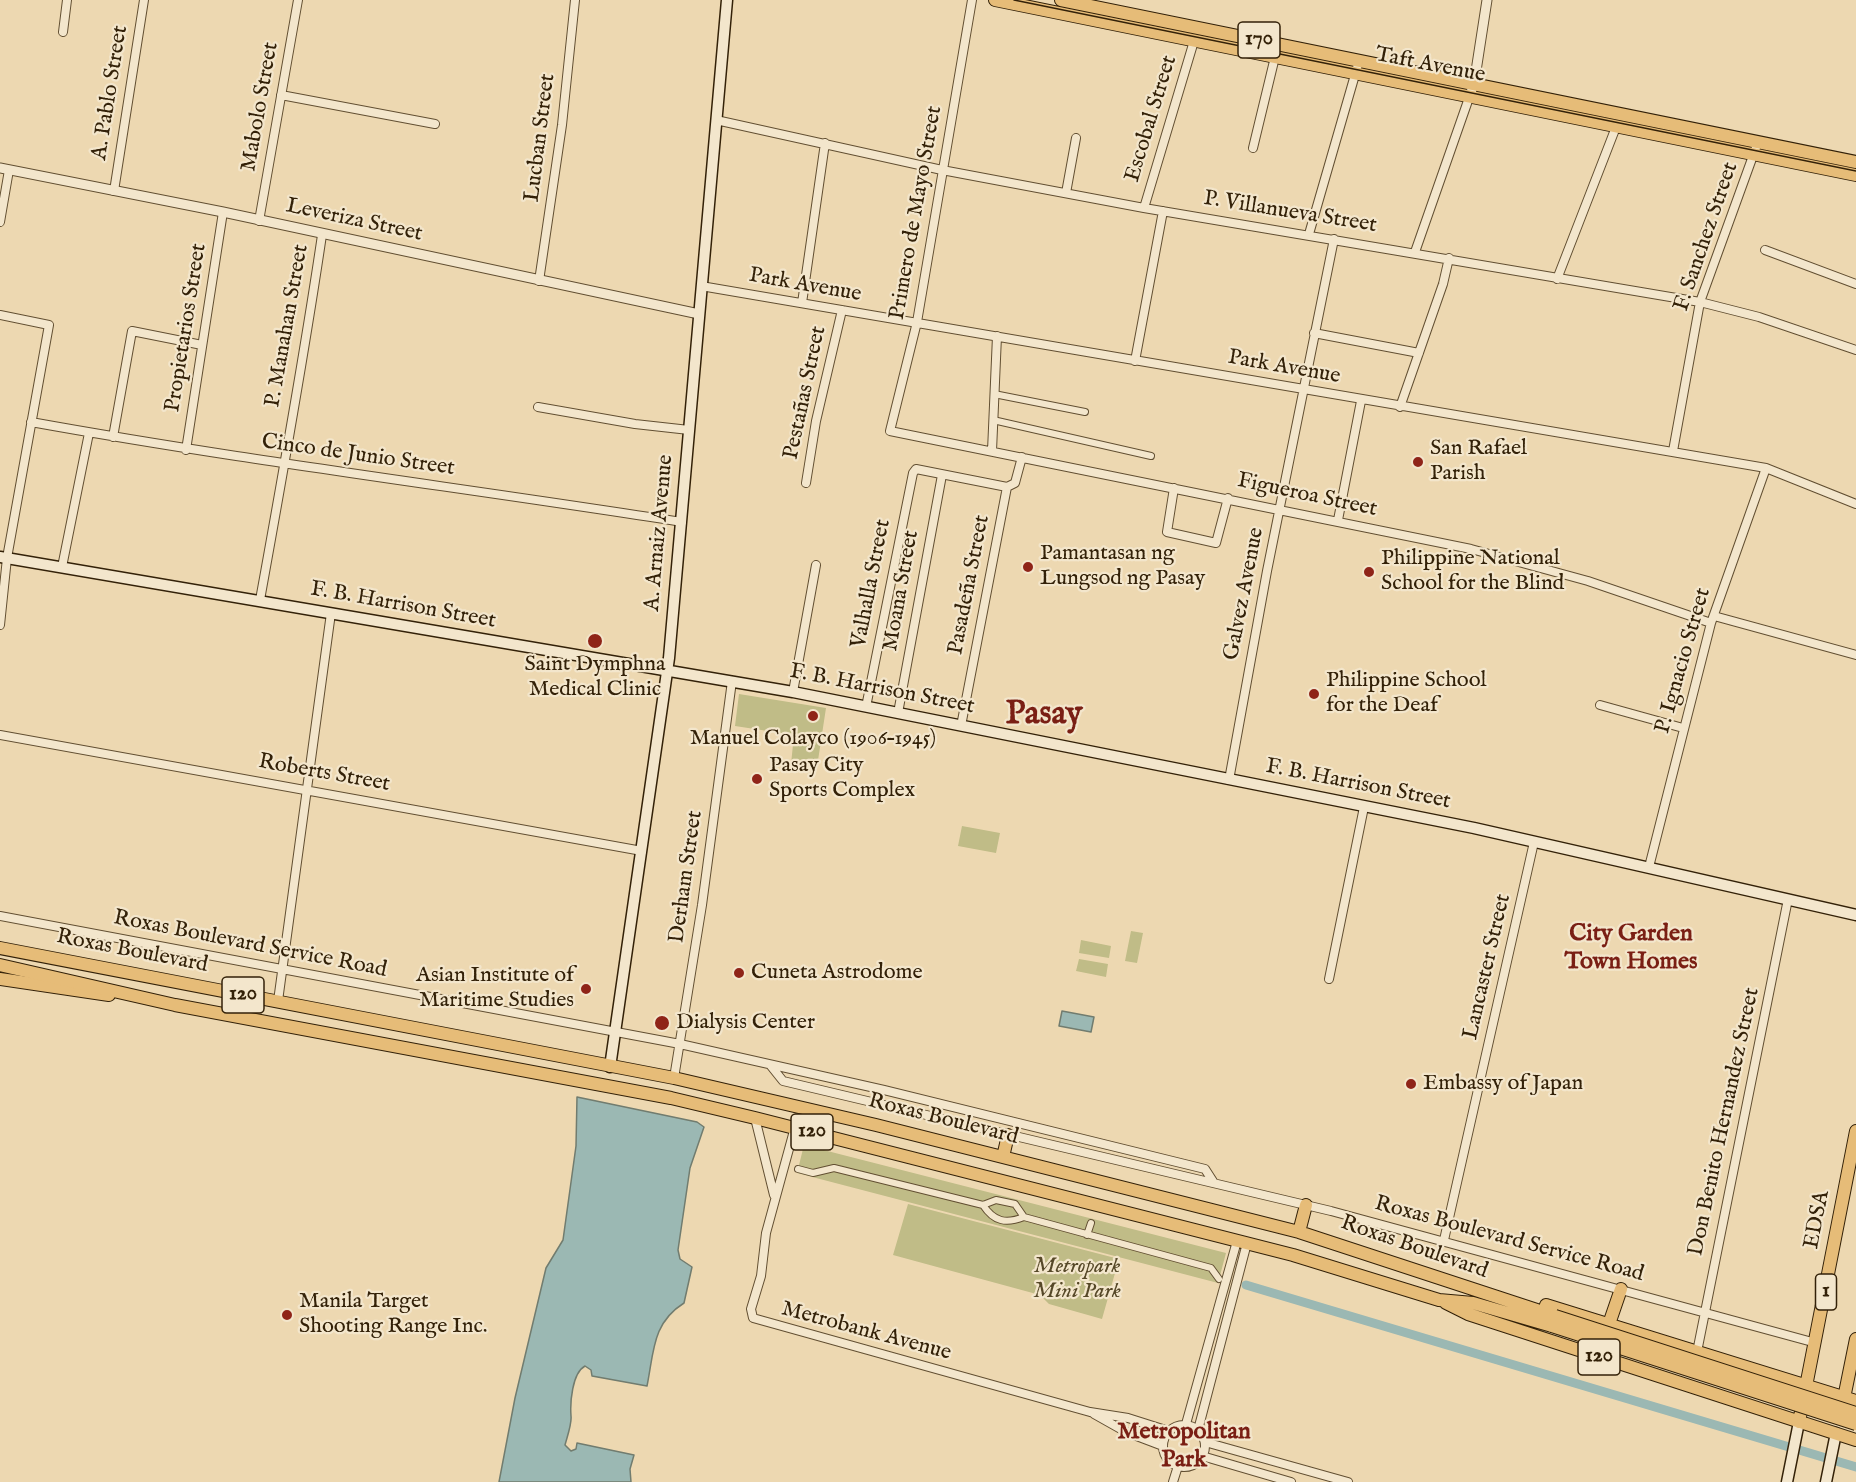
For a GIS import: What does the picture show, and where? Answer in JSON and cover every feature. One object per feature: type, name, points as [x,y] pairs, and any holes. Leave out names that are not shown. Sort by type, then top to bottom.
[{"type":"main road","name":"A. Arnaiz Avenue","points":[[610,1067],[667,671],[727,0]]},
{"type":"main road","name":"Taft Avenue","points":[[994,0],[1275,57],[1308,57]]},
{"type":"main road","name":"Taft Avenue","points":[[1061,0],[1216,32],[1308,57],[1757,148],[1856,175]]},
{"type":"main road","points":[[1110,24],[1113,10]]},
{"type":"main road","points":[[1213,45],[1216,32]]},
{"type":"main road","name":"Taft Avenue","points":[[1472,90],[1616,127],[1856,162]]},
{"type":"main road","name":"F. B. Harrison Street","points":[[4,557],[793,692],[1534,842],[1856,915]]},
{"type":"main road","name":"Roxas Boulevard","points":[[0,948],[674,1078],[1003,1157],[1299,1232],[1446,1279],[1554,1321],[1856,1424]]},
{"type":"main road","name":"Roxas Boulevard","points":[[0,965],[175,1005]]},
{"type":"main road","name":"Roxas Boulevard","points":[[0,979],[175,1005],[671,1098],[1242,1242],[1439,1300],[1473,1303],[1554,1321],[1856,1413]]},
{"type":"main road","name":"EDSA","points":[[1799,1422],[1853,1164],[1856,1131]]},
{"type":"main road","points":[[1003,1157],[1008,1135]]},
{"type":"main road","points":[[1299,1232],[1306,1205]]},
{"type":"main road","name":"120","points":[[1446,1279],[1479,1285],[1807,1386]]},
{"type":"main road","points":[[1609,1324],[1621,1289]]},
{"type":"main road","name":"120","points":[[1439,1300],[1468,1314],[1799,1422]]},
{"type":"main road","points":[[1827,1479],[1836,1433],[1850,1399],[1856,1339]]},
{"type":"main road","points":[[1760,1409],[1773,1405],[1779,1392],[1776,1379],[1770,1374]]},
{"type":"main road","points":[[1807,1386],[1850,1399]]},
{"type":"main road","points":[[1787,1482],[1799,1422],[1856,1440]]},
{"type":"street","points":[[63,33],[67,0]]},
{"type":"street","name":"A. Pablo Street","points":[[114,191],[144,0]]},
{"type":"street","name":"Mabolo Street","points":[[259,220],[297,0]]},
{"type":"street","name":"Lucban Street","points":[[538,281],[562,125],[575,0]]},
{"type":"street","name":"Primero de Mayo Street","points":[[890,430],[917,322],[972,0]]},
{"type":"street","points":[[1415,252],[1472,90],[1487,0]]},
{"type":"street","name":"Escobal Street","points":[[1144,208],[1194,41]]},
{"type":"street","points":[[1253,148],[1275,57]]},
{"type":"street","points":[[1309,234],[1357,67]]},
{"type":"street","points":[[281,95],[435,124]]},
{"type":"street","name":"P. Villanueva Street","points":[[716,120],[942,170],[1144,208],[1309,234],[1557,279],[1700,302],[1759,317],[1856,350]]},
{"type":"street","points":[[1557,279],[1616,127]]},
{"type":"street","points":[[1066,193],[1076,138]]},
{"type":"street","points":[[802,303],[825,144]]},
{"type":"street","name":"F. Sanchez Street","points":[[1673,451],[1700,302],[1757,148]]},
{"type":"street","points":[[0,222],[4,169]]},
{"type":"street","name":"Leveriza Street","points":[[4,169],[223,212],[699,314]]},
{"type":"street","points":[[1135,361],[1163,211]]},
{"type":"street","name":"Propietarios Street","points":[[186,450],[223,212]]},
{"type":"street","name":"P. Manahan Street","points":[[260,600],[322,235]]},
{"type":"street","name":"Galvez Avenue","points":[[1229,780],[1334,239]]},
{"type":"street","points":[[1765,250],[1856,284]]},
{"type":"street","points":[[1400,407],[1443,284],[1449,258]]},
{"type":"street","name":"Park Avenue","points":[[701,286],[1766,468],[1856,504]]},
{"type":"street","name":"Pestañas Street","points":[[806,483],[816,421],[842,310]]},
{"type":"street","points":[[0,315],[49,326],[4,557],[0,625]]},
{"type":"street","points":[[112,437],[132,331],[202,345]]},
{"type":"street","points":[[1314,333],[1419,353]]},
{"type":"street","points":[[992,451],[997,336]]},
{"type":"street","points":[[994,394],[1085,412]]},
{"type":"street","points":[[1338,520],[1361,400]]},
{"type":"street","points":[[538,407],[635,424],[689,430]]},
{"type":"street","points":[[993,420],[1151,456]]},
{"type":"street","name":"Cinco de Junio Street","points":[[31,422],[186,450],[682,522]]},
{"type":"street","name":"Figueroa Street","points":[[890,430],[1338,520],[1544,568],[1712,620],[1856,655]]},
{"type":"street","points":[[62,567],[89,433]]},
{"type":"street","name":"Pasadeña Street","points":[[961,726],[1007,487],[1015,483],[1023,457]]},
{"type":"street","name":"P. Ignacio Street","points":[[1649,867],[1712,620],[1766,468]]},
{"type":"street","name":"Valhalla Street","points":[[866,707],[912,477],[916,469],[942,475]]},
{"type":"street","points":[[942,475],[1007,487]]},
{"type":"street","name":"Moana Street","points":[[898,713],[942,475]]},
{"type":"street","points":[[1174,488],[1167,532],[1216,543],[1228,498]]},
{"type":"street","points":[[793,692],[816,565]]},
{"type":"street","points":[[278,1001],[331,613]]},
{"type":"street","name":"Derham Street","points":[[674,1078],[732,681]]},
{"type":"street","points":[[1600,705],[1683,728]]},
{"type":"street","name":"Roberts Street","points":[[0,735],[642,851]]},
{"type":"street","points":[[1329,979],[1364,807]]},
{"type":"street","name":"Lancaster Street","points":[[1444,1240],[1534,842]]},
{"type":"street","name":"Don Benito Hernandez Street","points":[[1697,1352],[1703,1312],[1788,899]]},
{"type":"street","name":"Roxas Boulevard Service Road","points":[[0,916],[680,1044],[771,1066],[783,1081],[1444,1240],[1816,1343]]},
{"type":"street","points":[[771,1066],[897,1093],[1205,1169],[1214,1183]]},
{"type":"street","name":"Metrobank Avenue","points":[[755,1118],[774,1197]]},
{"type":"street","name":"Metrobank Avenue","points":[[795,1128],[774,1197],[766,1233],[761,1276],[751,1309],[753,1318],[1090,1412],[1128,1418],[1168,1431]]},
{"type":"street","points":[[798,1169],[813,1173],[834,1168],[983,1205],[996,1200],[1015,1204],[1024,1217]]},
{"type":"street","points":[[983,1205],[993,1218],[1009,1222],[1024,1217],[1210,1268],[1219,1279]]},
{"type":"street","points":[[1088,1235],[1091,1223]]},
{"type":"street","points":[[1186,1424],[1222,1296],[1242,1242]]},
{"type":"street","points":[[1198,1430],[1233,1298],[1242,1242]]},
{"type":"street","points":[[1222,1296],[1233,1298]]},
{"type":"street","name":"Metrobank Avenue","points":[[1090,1412],[1125,1432],[1163,1446]]},
{"type":"street","points":[[1186,1424],[1198,1430],[1205,1442],[1202,1456],[1192,1465],[1178,1466],[1167,1459],[1163,1446],[1168,1431],[1186,1424]]},
{"type":"street","points":[[1205,1442],[1348,1482]]},
{"type":"street","points":[[1202,1456],[1291,1482]]},
{"type":"street","points":[[1173,1482],[1178,1466]]},
{"type":"green space","points":[[739,694],[826,708],[817,767],[791,764],[794,735],[735,726]]},
{"type":"green space","points":[[962,826],[1000,833],[996,853],[958,846]]},
{"type":"green space","points":[[1131,931],[1143,933],[1137,963],[1125,961]]},
{"type":"green space","points":[[1081,940],[1111,946],[1109,958],[1079,953]]},
{"type":"green space","points":[[1079,959],[1108,964],[1106,977],[1076,971]]},
{"type":"green space","points":[[804,1145],[1226,1253],[1218,1283],[797,1173]]},
{"type":"green space","name":"Metropark Mini Park","points":[[908,1204],[1119,1259],[1102,1319],[1049,1304],[1040,1295],[893,1255]]},
{"type":"water","points":[[1062,1011],[1094,1017],[1091,1032],[1059,1026]]},
{"type":"water","points":[[577,1097],[697,1122],[704,1127],[690,1168],[678,1250],[680,1259],[692,1267],[684,1303],[666,1320],[656,1339],[647,1386],[592,1376],[591,1370],[585,1366],[575,1381],[571,1423],[565,1445],[571,1451],[576,1449],[577,1443],[634,1455],[630,1469],[631,1482],[499,1482],[515,1398],[546,1268],[563,1240],[576,1146]]},
{"type":"waterway","points":[[1246,1285],[1856,1467]]},
{"type":"tram line","points":[[1014,0],[1856,171]]},
{"type":"place","name":"San Rafael Parish","points":[[1418,462]]},
{"type":"place","name":"Pamantasan ng Lungsod ng Pasay","points":[[1028,567]]},
{"type":"place","name":"Philippine National School for the Blind","points":[[1369,572]]},
{"type":"place","name":"Saint Dymphna Medical Clinic","points":[[595,641]]},
{"type":"place","name":"Philippine School for the Deaf","points":[[1314,694]]},
{"type":"place","name":"Manuel Colayco (1906–1945)","points":[[813,716]]},
{"type":"place","name":"Pasay City Sports Complex","points":[[757,779]]},
{"type":"place","name":"Cuneta Astrodome","points":[[739,973]]},
{"type":"place","name":"Asian Institute of Maritime Studies","points":[[586,989]]},
{"type":"place","name":"Dialysis Center","points":[[662,1023]]},
{"type":"place","name":"Embassy of Japan","points":[[1411,1084]]},
{"type":"place","name":"Manila Target Shooting Range Inc.","points":[[287,1315]]},
{"type":"district","name":"Pasay","points":[[1044,716]]},
{"type":"district","name":"City Garden Town Homes","points":[[1631,949]]},
{"type":"district","name":"Metropolitan Park","points":[[1184,1447]]}]
